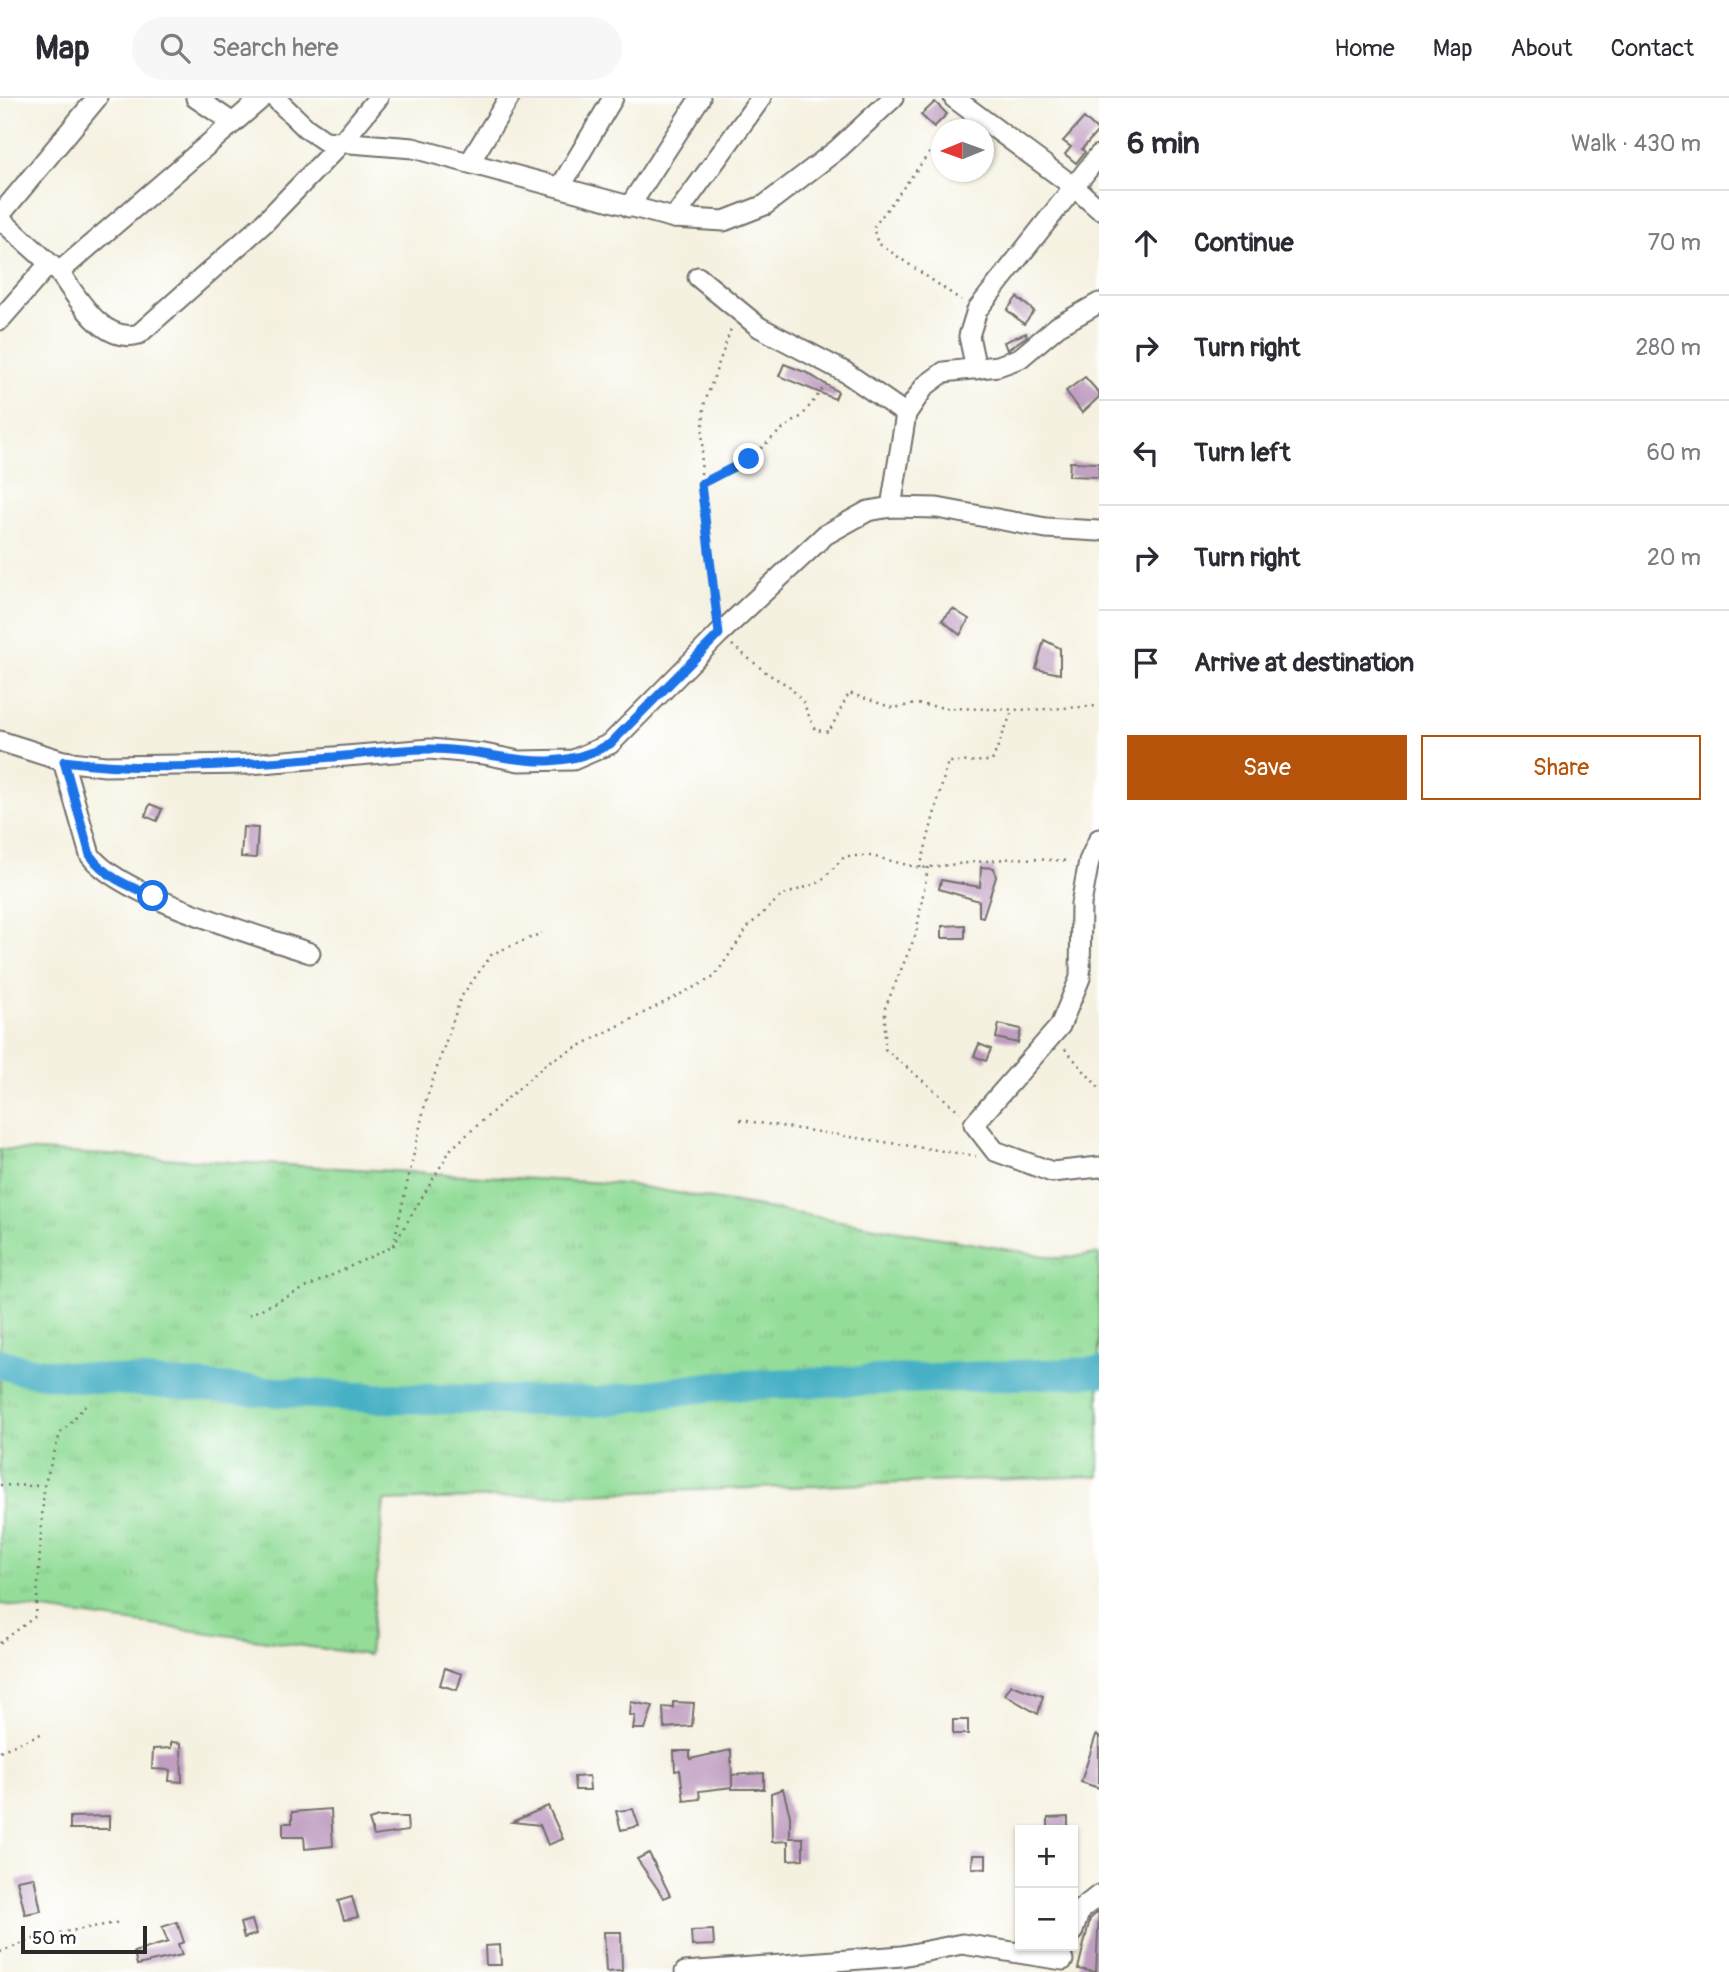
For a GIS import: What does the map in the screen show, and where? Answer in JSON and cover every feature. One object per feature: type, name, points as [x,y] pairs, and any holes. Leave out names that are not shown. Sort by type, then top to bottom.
[{"type":"street","points":[[97,98],[0,217],[54,268],[89,314],[106,328],[130,337],[139,334],[263,224],[341,143],[378,98]]},
{"type":"street","points":[[196,98],[233,123]]},
{"type":"street","points":[[0,320],[54,268],[262,98]]},
{"type":"street","points":[[275,98],[306,128],[325,141],[413,148],[674,218],[724,221],[765,205],[838,149],[892,98]]},
{"type":"street","points":[[470,162],[509,98]]},
{"type":"street","points":[[561,186],[613,98]]},
{"type":"street","points":[[629,207],[700,98]]},
{"type":"street","points":[[674,218],[761,98]]},
{"type":"street","points":[[954,98],[1073,186],[1099,209]]},
{"type":"street","points":[[976,369],[970,336],[976,310],[1099,155]]},
{"type":"street","points":[[698,277],[759,327],[845,372],[906,414]]},
{"type":"street","points":[[891,507],[906,414],[934,378],[944,372],[976,369],[1020,358],[1058,326],[1099,303]]},
{"type":"street","points":[[0,741],[64,761],[105,766],[250,764],[430,749],[519,761],[573,760],[610,744],[719,634],[825,535],[868,511],[891,507],[937,508],[1046,528],[1096,534]]},
{"type":"street","points":[[64,761],[90,855],[99,868],[117,881],[201,916],[310,953]]},
{"type":"street","points":[[1099,839],[1089,862],[1081,904],[1080,978],[1054,1036],[974,1124],[995,1151],[1052,1172],[1099,1167]]},
{"type":"street","points":[[1078,1916],[1080,1910],[1099,1895]]},
{"type":"street","points":[[685,1972],[902,1956],[962,1944],[1019,1950],[1064,1959]]},
{"type":"path","points":[[931,151],[873,228],[878,243],[976,310]]},
{"type":"path","points":[[732,304],[731,335],[704,405],[701,484],[719,634],[768,674],[789,686],[803,702],[814,730],[829,732],[849,693],[893,708],[916,704],[947,708],[1013,709],[1099,706]]},
{"type":"path","points":[[701,484],[749,459],[781,430],[802,416],[822,386],[845,372]]},
{"type":"path","points":[[920,868],[948,762],[992,761],[1013,709]]},
{"type":"path","points":[[249,1315],[393,1246],[450,1149],[548,1062],[714,977],[749,926],[781,897],[820,882],[845,856],[872,856],[920,868],[1015,858],[1089,862]]},
{"type":"path","points":[[928,867],[916,934],[885,1008],[885,1049],[974,1124]]},
{"type":"path","points":[[393,1246],[426,1100],[461,997],[492,954],[542,933]]},
{"type":"path","points":[[1054,1036],[1099,1088]]},
{"type":"path","points":[[740,1120],[953,1155],[986,1157],[995,1151]]},
{"type":"path","points":[[0,1643],[36,1616],[44,1486],[60,1434],[86,1405]]},
{"type":"path","points":[[0,1485],[44,1486]]},
{"type":"path","points":[[0,1751],[43,1733]]},
{"type":"path","points":[[0,1952],[42,1936],[121,1922]]},
{"type":"green space","points":[[0,1149],[625,1184],[1058,1258],[1099,1254],[1099,1476],[384,1501],[369,1655],[0,1604]]},
{"type":"building","points":[[935,102],[947,114],[942,119],[931,119],[931,124],[921,115]]},
{"type":"building","points":[[1084,118],[1098,131],[1082,149],[1085,152],[1076,163],[1065,154],[1071,147],[1063,141]]},
{"type":"building","points":[[1017,297],[1034,311],[1024,324],[1007,310]]},
{"type":"building","points":[[1026,333],[1027,336],[1007,350],[1004,342]]},
{"type":"building","points":[[784,364],[807,373],[838,392],[835,399],[779,376]]},
{"type":"building","points":[[1085,377],[1099,393],[1099,397],[1082,413],[1066,391]]},
{"type":"building","points":[[1070,462],[1099,463],[1099,477],[1069,476]]},
{"type":"building","points":[[953,609],[969,619],[960,635],[942,620]]},
{"type":"building","points":[[1044,640],[1060,648],[1060,674],[1036,669]]},
{"type":"building","points":[[150,804],[162,809],[157,821],[145,816]]},
{"type":"building","points":[[243,827],[258,828],[256,858],[241,857]]},
{"type":"building","points":[[981,867],[994,868],[996,877],[983,917],[979,916],[979,901],[939,889],[941,880],[980,887]]},
{"type":"building","points":[[965,925],[965,938],[942,938],[942,926]]},
{"type":"building","points":[[999,1024],[1021,1029],[1018,1043],[996,1038]]},
{"type":"building","points":[[979,1044],[991,1049],[986,1061],[974,1056]]},
{"type":"building","points":[[445,1668],[462,1674],[457,1690],[440,1685]]},
{"type":"building","points":[[1011,1685],[1043,1696],[1038,1714],[1005,1695]]},
{"type":"building","points":[[631,1702],[653,1706],[645,1729],[633,1729],[635,1716],[630,1715]]},
{"type":"building","points":[[673,1702],[694,1703],[692,1726],[664,1728],[663,1707],[673,1708]]},
{"type":"building","points":[[953,1720],[968,1720],[968,1734],[953,1734]]},
{"type":"building","points":[[1096,1735],[1099,1736],[1099,1788],[1081,1782]]},
{"type":"building","points":[[171,1742],[181,1743],[182,1782],[169,1781],[170,1770],[152,1769],[153,1749],[171,1748]]},
{"type":"building","points":[[731,1750],[732,1787],[699,1791],[700,1799],[684,1801],[680,1770],[675,1771],[674,1751],[690,1751],[690,1759]]},
{"type":"building","points":[[764,1773],[764,1789],[732,1789],[732,1775]]},
{"type":"building","points":[[589,1776],[590,1790],[575,1790],[574,1777]]},
{"type":"building","points":[[783,1789],[790,1816],[790,1838],[803,1838],[803,1859],[788,1860],[788,1841],[772,1842],[771,1793]]},
{"type":"building","points":[[548,1806],[563,1839],[548,1845],[540,1825],[512,1822]]},
{"type":"building","points":[[331,1809],[333,1846],[305,1849],[304,1837],[283,1837],[283,1823],[292,1823],[292,1812]]},
{"type":"building","points":[[633,1809],[639,1826],[621,1830],[616,1811]]},
{"type":"building","points":[[109,1816],[109,1829],[70,1829],[70,1817]]},
{"type":"building","points":[[378,1817],[407,1817],[408,1831],[374,1836],[369,1820]]},
{"type":"building","points":[[1068,1817],[1068,1825],[1048,1825],[1048,1818]]},
{"type":"building","points":[[649,1853],[670,1895],[664,1898],[637,1859]]},
{"type":"building","points":[[973,1855],[986,1855],[986,1869],[972,1868]]},
{"type":"building","points":[[34,1877],[41,1911],[25,1914],[17,1880]]},
{"type":"building","points":[[352,1897],[358,1917],[344,1920],[338,1901]]},
{"type":"building","points":[[1099,1911],[1096,1972],[1078,1969],[1090,1919]]},
{"type":"building","points":[[252,1920],[256,1934],[244,1938],[240,1923]]},
{"type":"building","points":[[177,1922],[184,1942],[178,1944],[182,1955],[137,1965],[134,1952],[168,1942],[162,1927]]},
{"type":"building","points":[[713,1930],[714,1945],[692,1946],[691,1931]]},
{"type":"building","points":[[604,1932],[621,1932],[622,1971],[606,1972]]},
{"type":"building","points":[[500,1945],[501,1965],[486,1965],[485,1946]]},
{"type":"waterway","points":[[0,1363],[18,1369],[64,1376],[247,1390],[375,1398],[596,1402],[716,1386],[1099,1372]]},
{"type":"route","points":[[153,896],[117,881],[99,868],[90,855],[64,761],[105,766],[155,767],[250,764],[430,749],[484,754],[519,761],[551,762],[589,755],[610,744],[719,634],[700,498],[701,484],[749,459]]}]
